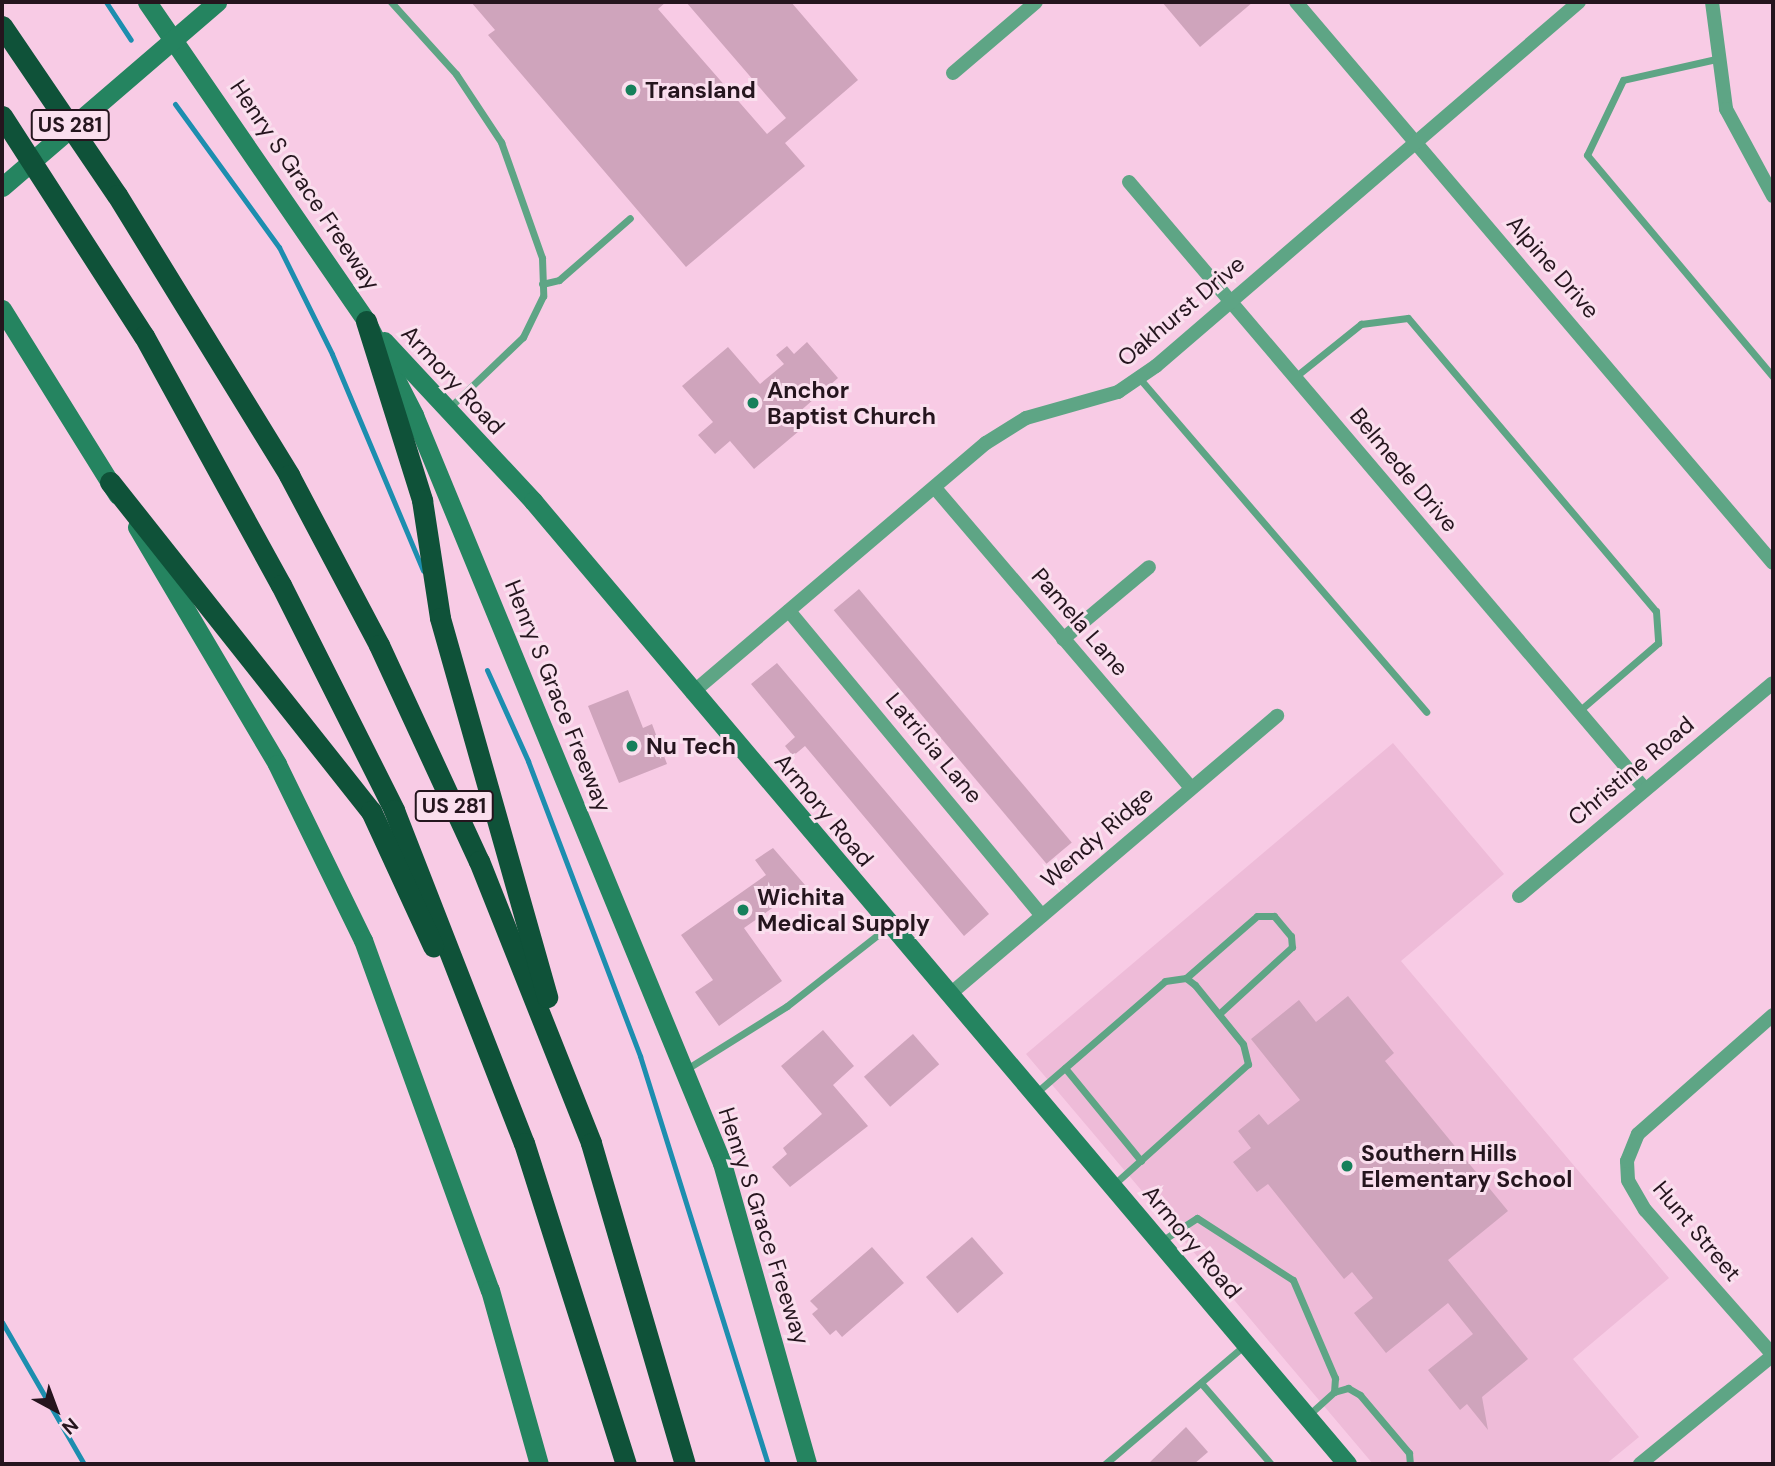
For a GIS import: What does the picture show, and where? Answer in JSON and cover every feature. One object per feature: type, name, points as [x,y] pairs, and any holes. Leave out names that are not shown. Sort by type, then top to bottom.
[{"type":"highway","name":"US 281","points":[[2,26],[117,195],[289,475],[379,645],[479,861],[591,1143],[685,1464]]},
{"type":"highway","name":"US 281","points":[[2,116],[144,335],[281,585],[394,810],[524,1143],[626,1464]]},
{"type":"highway","points":[[366,321],[422,500],[440,618],[470,737],[591,1143]]},
{"type":"highway","points":[[110,482],[370,811],[524,1143]]},
{"type":"street","name":"Henry S Grace Freeway","points":[[147,2],[366,321],[414,415],[722,1163],[807,1464]]},
{"type":"street","points":[[2,187],[217,2]]},
{"type":"street","points":[[953,73],[1036,2]]},
{"type":"street","name":"Alpine Drive","points":[[1296,2],[1768,547],[1773,564]]},
{"type":"street","name":"Oakhurst Drive","points":[[692,693],[1009,427],[1106,397],[1140,379],[1579,2]]},
{"type":"street","points":[[1712,2],[1716,59],[1738,139],[1773,196]]},
{"type":"street","name":"Belmede Drive","points":[[1129,182],[1644,788]]},
{"type":"street","points":[[2,309],[110,482],[277,764],[363,940],[490,1290],[538,1464]]},
{"type":"street","name":"Armory Road","points":[[366,321],[533,501],[692,693],[1347,1464]]},
{"type":"street","name":"Pamela Lane","points":[[934,488],[1190,787]]},
{"type":"street","points":[[1063,639],[1149,567]]},
{"type":"street","name":"Latricia Lane","points":[[789,611],[1042,916]]},
{"type":"street","name":"Christine Road","points":[[1519,896],[1644,788],[1773,683]]},
{"type":"street","name":"Wendy Ridge","points":[[949,995],[1190,787],[1277,716]]},
{"type":"street","name":"Hunt Street","points":[[1773,1015],[1638,1134],[1628,1161],[1628,1180],[1645,1210],[1773,1355]]},
{"type":"street","points":[[1640,1464],[1773,1355]]},
{"type":"lane","points":[[391,2],[456,74],[502,142],[542,258],[542,296],[523,337],[447,410]]},
{"type":"lane","points":[[1716,59],[1623,80],[1587,155],[1773,377]]},
{"type":"lane","points":[[542,284],[559,280],[630,218]]},
{"type":"lane","points":[[1295,377],[1361,324],[1408,318],[1656,611],[1658,643],[1579,711]]},
{"type":"lane","points":[[1140,379],[1426,712]]},
{"type":"lane","points":[[1035,1094],[1165,981],[1186,978],[1257,916],[1274,916],[1291,936],[1292,947],[1219,1014]]},
{"type":"lane","points":[[684,1071],[787,1006],[889,925]]},
{"type":"lane","points":[[1113,1186],[1248,1064],[1243,1044],[1186,978]]},
{"type":"lane","points":[[1065,1068],[1141,1161]]},
{"type":"lane","points":[[1160,1241],[1197,1218],[1288,1275],[1330,1363],[1334,1392]]},
{"type":"lane","points":[[1105,1464],[1246,1344]]},
{"type":"lane","points":[[1201,1383],[1271,1464]]},
{"type":"lane","points":[[1307,1416],[1334,1392],[1348,1388],[1360,1395],[1409,1453],[1410,1464]]},
{"type":"shaded area","name":"Southern Hills Elementary School","points":[[1393,743],[1504,874],[1401,961],[1669,1278],[1573,1359],[1639,1437],[1606,1464],[1373,1464],[1026,1054]]},
{"type":"building","name":"Transland","points":[[471,2],[666,2],[658,9],[767,134],[786,118],[686,2],[791,2],[858,80],[785,143],[805,166],[686,267],[488,35],[495,30]]},
{"type":"building","points":[[1162,2],[1253,2],[1200,47]]},
{"type":"building","name":"Anchor Baptist Church","points":[[807,342],[838,378],[790,420],[799,431],[754,469],[730,441],[715,454],[698,435],[713,422],[682,386],[728,347],[760,384],[784,364],[776,355],[787,346],[794,354]]},
{"type":"building","points":[[859,589],[1072,843],[1046,864],[834,610]]},
{"type":"building","points":[[777,663],[989,914],[964,936],[805,746],[793,756],[785,746],[795,737],[751,684]]},
{"type":"building","name":"Nu Tech","points":[[628,690],[643,728],[652,724],[667,764],[619,783],[588,706]]},
{"type":"building","points":[[773,848],[805,885],[744,928],[782,981],[719,1026],[695,992],[713,980],[681,935],[766,875],[755,860]]},
{"type":"building","points":[[1348,996],[1394,1053],[1385,1061],[1508,1211],[1448,1260],[1528,1359],[1482,1397],[1488,1430],[1467,1404],[1460,1410],[1428,1370],[1473,1334],[1448,1303],[1386,1353],[1354,1313],[1373,1298],[1352,1272],[1344,1279],[1268,1184],[1257,1192],[1233,1162],[1251,1148],[1238,1131],[1259,1114],[1268,1125],[1300,1100],[1251,1039],[1299,1000],[1316,1022]]},
{"type":"building","points":[[823,1030],[854,1066],[833,1085],[868,1126],[790,1187],[772,1167],[787,1154],[783,1148],[822,1114],[781,1066]]},
{"type":"building","points":[[913,1034],[939,1064],[890,1107],[864,1077]]},
{"type":"building","points":[[972,1237],[1003,1273],[957,1313],[926,1277]]},
{"type":"building","points":[[872,1247],[904,1283],[842,1337],[836,1330],[830,1335],[812,1314],[818,1309],[810,1301]]},
{"type":"building","points":[[1186,1427],[1208,1452],[1194,1464],[1148,1464]]},
{"type":"waterway","points":[[106,2],[131,40]]},
{"type":"waterway","points":[[175,104],[279,247],[332,354],[423,571]]},
{"type":"waterway","points":[[487,670],[528,761],[640,1056],[768,1464]]},
{"type":"waterway","points":[[2,1322],[84,1464]]},
{"type":"place","name":"Transland","points":[[631,90]]},
{"type":"place","name":"Anchor Baptist Church","points":[[753,403]]},
{"type":"place","name":"Nu Tech","points":[[632,746]]},
{"type":"place","name":"Wichita Medical Supply","points":[[743,910]]},
{"type":"place","name":"Southern Hills Elementary School","points":[[1347,1166]]}]
